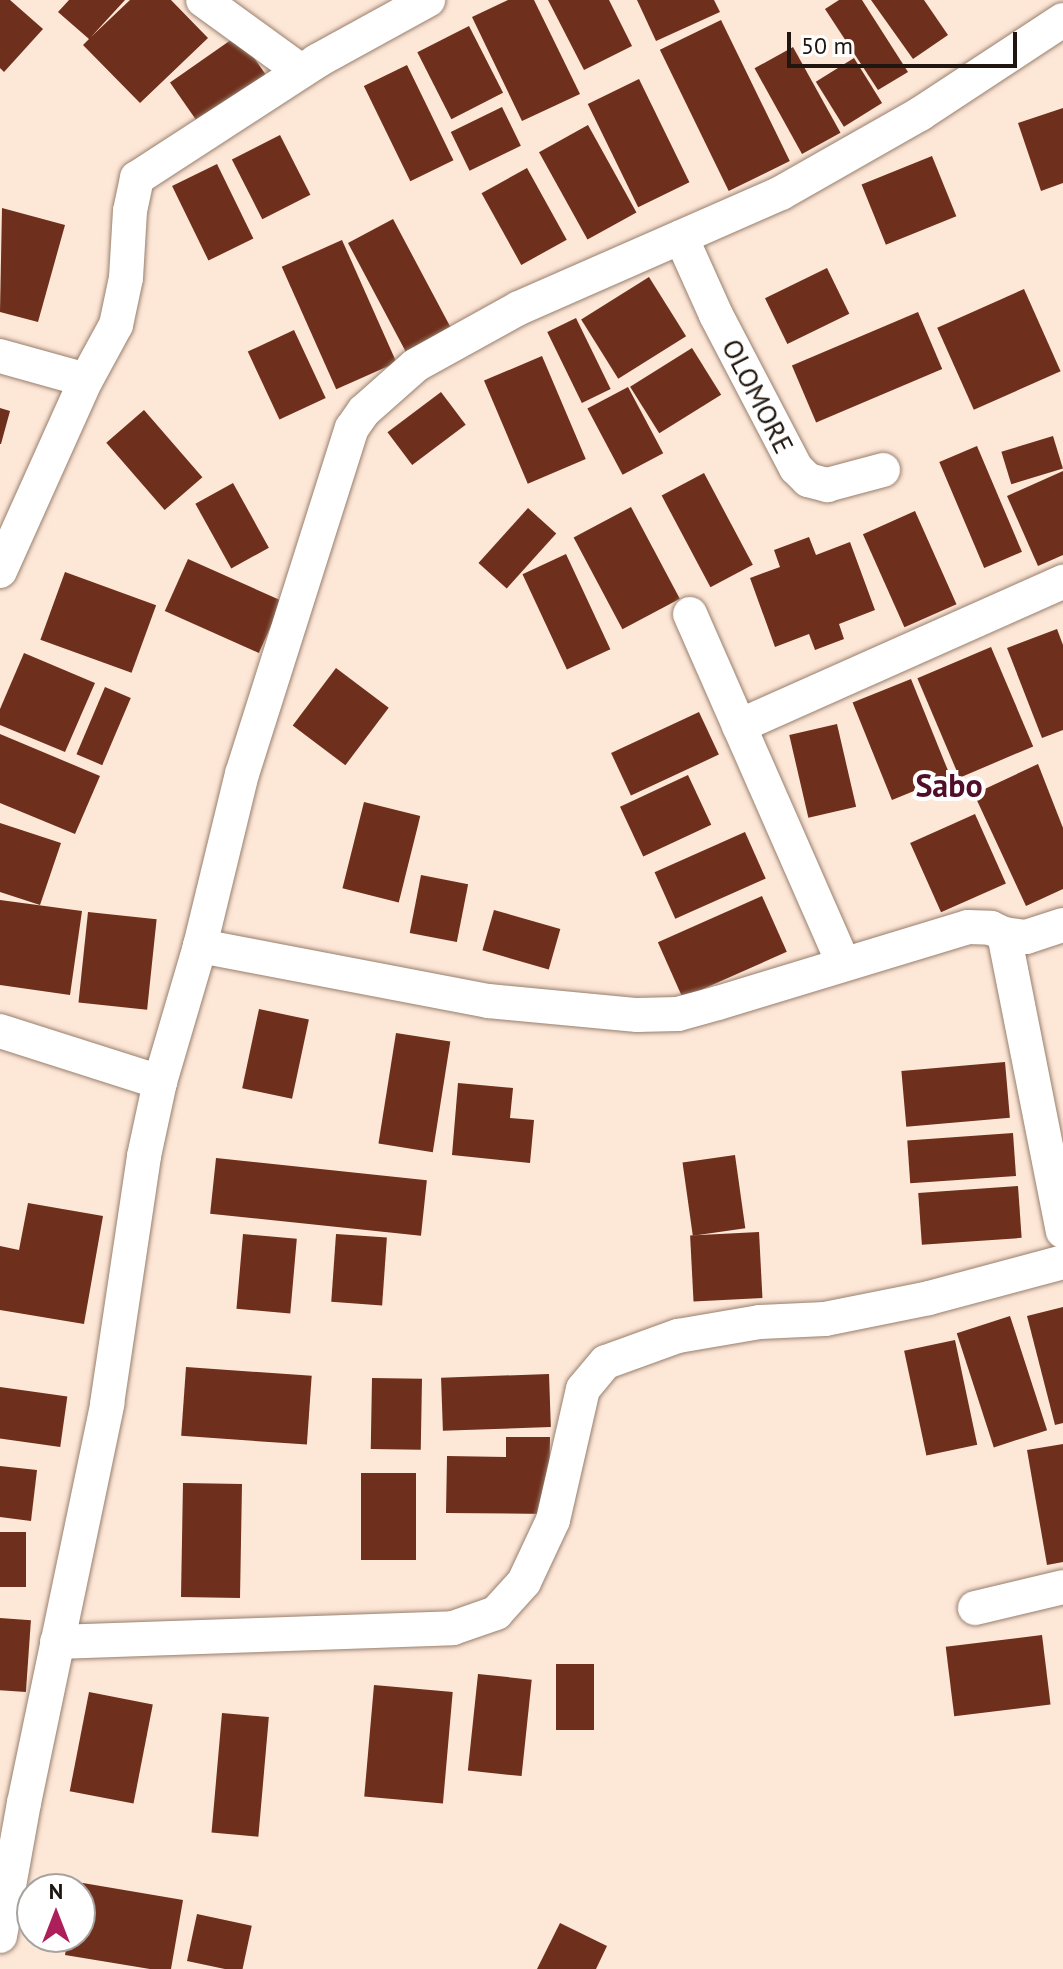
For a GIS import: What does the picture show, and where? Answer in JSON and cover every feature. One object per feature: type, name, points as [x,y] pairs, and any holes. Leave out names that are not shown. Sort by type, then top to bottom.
[{"type":"street","points":[[203,0],[301,71]]},
{"type":"street","points":[[0,571],[86,380],[116,325],[126,278],[130,211],[137,178],[301,71],[428,0]]},
{"type":"street","points":[[0,1936],[107,1404],[144,1156],[160,1082],[200,946],[242,774],[352,428],[364,411],[416,365],[519,308],[781,193],[906,122],[1063,20]]},
{"type":"street","name":"OLOMORE","points":[[681,237],[716,315],[796,468],[808,480],[827,485],[883,470]]},
{"type":"street","points":[[0,356],[86,380]]},
{"type":"street","points":[[739,726],[1063,582]]},
{"type":"street","points":[[690,614],[843,962]]},
{"type":"street","points":[[200,946],[488,1001],[637,1015],[678,1014],[968,927],[991,928],[1004,934],[1026,937],[1063,925]]},
{"type":"street","points":[[1004,934],[1063,1231]]},
{"type":"street","points":[[0,1031],[160,1082]]},
{"type":"street","points":[[57,1642],[453,1628],[496,1613],[524,1582],[553,1520],[583,1389],[606,1362],[678,1336],[760,1322],[825,1319],[929,1298],[1063,1262]]},
{"type":"street","points":[[975,1608],[1063,1587]]},
{"type":"building","points":[[0,0],[10,0],[43,29],[4,72],[0,68]]},
{"type":"building","points":[[69,0],[125,0],[91,37],[130,0],[171,0],[208,38],[140,103],[83,45],[89,39],[58,12]]},
{"type":"building","points":[[508,0],[534,0],[580,94],[522,121],[472,17]]},
{"type":"building","points":[[548,0],[609,0],[632,46],[584,70]]},
{"type":"building","points":[[637,0],[714,0],[720,12],[656,41]]},
{"type":"building","points":[[839,0],[862,0],[908,72],[878,90],[825,9]]},
{"type":"building","points":[[871,0],[924,0],[948,35],[913,59]]},
{"type":"building","points":[[721,20],[790,161],[729,191],[660,50]]},
{"type":"building","points":[[469,26],[503,93],[451,119],[417,52]]},
{"type":"building","points":[[238,35],[270,80],[202,128],[170,83]]},
{"type":"building","points":[[793,47],[841,133],[802,154],[755,68]]},
{"type":"building","points":[[854,58],[882,103],[844,127],[816,82]]},
{"type":"building","points":[[407,65],[453,160],[410,181],[364,86]]},
{"type":"building","points":[[639,79],[689,182],[638,207],[588,104]]},
{"type":"building","points":[[502,107],[521,146],[470,171],[451,132]]},
{"type":"building","points":[[1063,108],[1063,183],[1041,191],[1018,123]]},
{"type":"building","points":[[588,125],[636,212],[588,240],[539,152]]},
{"type":"building","points":[[280,135],[310,195],[262,219],[232,160]]},
{"type":"building","points":[[932,156],[956,216],[886,245],[862,184]]},
{"type":"building","points":[[217,164],[253,239],[208,261],[172,186]]},
{"type":"building","points":[[527,168],[567,240],[521,265],[482,193]]},
{"type":"building","points":[[2,208],[65,225],[38,322],[0,312]]},
{"type":"building","points":[[393,219],[453,332],[408,356],[348,243]]},
{"type":"building","points":[[342,240],[397,362],[336,389],[282,267]]},
{"type":"building","points":[[827,268],[849,314],[787,344],[765,298]]},
{"type":"building","points":[[649,277],[686,336],[618,379],[581,319]]},
{"type":"building","points":[[1024,289],[1061,371],[974,410],[937,328]]},
{"type":"building","points":[[918,312],[942,369],[816,423],[792,366]]},
{"type":"building","points":[[576,318],[611,389],[582,403],[547,332]]},
{"type":"building","points":[[294,330],[326,398],[279,420],[248,352]]},
{"type":"building","points":[[692,348],[721,395],[659,433],[630,387]]},
{"type":"building","points":[[542,356],[586,459],[528,484],[484,381]]},
{"type":"building","points":[[628,387],[663,453],[623,475],[587,409]]},
{"type":"building","points":[[441,392],[466,425],[412,465],[387,432]]},
{"type":"building","points":[[0,408],[10,411],[1,444],[0,444]]},
{"type":"building","points":[[144,410],[202,477],[165,510],[106,443]]},
{"type":"building","points":[[1053,436],[1063,469],[1011,484],[1001,452]]},
{"type":"building","points":[[977,446],[1022,552],[984,568],[939,462]]},
{"type":"building","points":[[1063,471],[1063,555],[1038,566],[1007,496]]},
{"type":"building","points":[[704,473],[753,565],[710,587],[662,496]]},
{"type":"building","points":[[233,483],[269,548],[231,569],[195,504]]},
{"type":"building","points":[[631,507],[680,599],[622,629],[574,538]]},
{"type":"building","points":[[528,508],[556,533],[507,588],[478,563]]},
{"type":"building","points":[[915,511],[956,604],[904,627],[863,534]]},
{"type":"building","points":[[809,537],[816,555],[850,542],[875,610],[839,624],[844,639],[815,650],[809,634],[775,647],[750,578],[780,567],[774,550]]},
{"type":"building","points":[[566,554],[610,649],[567,669],[522,574]]},
{"type":"building","points":[[188,559],[282,601],[259,653],[165,611]]},
{"type":"building","points":[[65,572],[156,605],[132,673],[40,640]]},
{"type":"building","points":[[1057,629],[1063,645],[1063,730],[1042,738],[1007,648]]},
{"type":"building","points":[[991,647],[1033,746],[960,778],[917,678]]},
{"type":"building","points":[[24,653],[95,683],[65,752],[0,725],[0,709]]},
{"type":"building","points":[[336,668],[389,708],[345,765],[293,726]]},
{"type":"building","points":[[911,679],[950,776],[892,800],[853,703]]},
{"type":"building","points":[[105,687],[131,698],[102,765],[76,754]]},
{"type":"building","points":[[699,712],[719,755],[631,796],[611,753]]},
{"type":"building","points":[[837,724],[856,807],[808,818],[789,735]]},
{"type":"building","points":[[0,734],[100,776],[75,834],[0,803]]},
{"type":"building","points":[[1038,764],[1063,828],[1063,889],[1026,906],[974,794]]},
{"type":"building","points":[[688,775],[711,825],[643,857],[620,807]]},
{"type":"building","points":[[364,802],[420,816],[399,902],[342,888]]},
{"type":"building","points":[[975,814],[1006,883],[941,912],[910,843]]},
{"type":"building","points":[[0,823],[61,843],[40,905],[0,892]]},
{"type":"building","points":[[745,832],[766,879],[675,919],[655,872]]},
{"type":"building","points":[[421,875],[468,884],[457,942],[410,933]]},
{"type":"building","points":[[762,896],[787,952],[683,998],[658,942]]},
{"type":"building","points":[[0,900],[82,911],[70,995],[0,985]]},
{"type":"building","points":[[494,910],[560,929],[549,969],[482,950]]},
{"type":"building","points":[[88,912],[157,919],[147,1010],[78,1003]]},
{"type":"building","points":[[259,1009],[309,1020],[292,1099],[242,1088]]},
{"type":"building","points":[[396,1033],[450,1042],[433,1152],[378,1144]]},
{"type":"building","points":[[1005,1062],[1010,1118],[906,1127],[901,1071]]},
{"type":"building","points":[[458,1083],[513,1088],[510,1118],[534,1120],[530,1163],[452,1155]]},
{"type":"building","points":[[1013,1133],[1016,1176],[910,1183],[907,1140]]},
{"type":"building","points":[[735,1155],[745,1228],[693,1236],[683,1162]]},
{"type":"building","points":[[216,1158],[427,1180],[421,1236],[210,1214]]},
{"type":"building","points":[[1018,1186],[1022,1238],[922,1245],[918,1193]]},
{"type":"building","points":[[28,1203],[103,1216],[84,1324],[0,1310],[0,1246],[19,1250]]},
{"type":"building","points":[[759,1232],[762,1298],[694,1302],[690,1236]]},
{"type":"building","points":[[243,1234],[297,1239],[290,1313],[236,1309]]},
{"type":"building","points":[[336,1234],[387,1238],[382,1305],[331,1302]]},
{"type":"building","points":[[1063,1307],[1063,1423],[1055,1425],[1027,1316]]},
{"type":"building","points":[[1010,1316],[1047,1430],[994,1447],[957,1333]]},
{"type":"building","points":[[955,1340],[977,1445],[926,1455],[904,1351]]},
{"type":"building","points":[[186,1367],[312,1376],[307,1445],[181,1436]]},
{"type":"building","points":[[549,1374],[551,1427],[443,1431],[441,1378]]},
{"type":"building","points":[[372,1378],[422,1379],[421,1450],[371,1449]]},
{"type":"building","points":[[0,1387],[67,1396],[60,1447],[0,1439]]},
{"type":"building","points":[[506,1437],[550,1437],[549,1514],[446,1513],[447,1456],[506,1457]]},
{"type":"building","points":[[1063,1444],[1063,1562],[1047,1565],[1027,1450]]},
{"type":"building","points":[[0,1466],[37,1470],[31,1521],[0,1517]]},
{"type":"building","points":[[361,1473],[416,1473],[416,1560],[361,1560]]},
{"type":"building","points":[[183,1483],[242,1484],[240,1598],[181,1597]]},
{"type":"building","points":[[0,1532],[26,1532],[26,1587],[0,1587]]},
{"type":"building","points":[[0,1618],[31,1620],[26,1692],[0,1690]]},
{"type":"building","points":[[1042,1635],[1051,1704],[954,1716],[946,1647]]},
{"type":"building","points":[[556,1664],[594,1664],[594,1730],[556,1730]]},
{"type":"building","points":[[478,1674],[532,1680],[522,1776],[468,1770]]},
{"type":"building","points":[[374,1685],[453,1692],[443,1803],[364,1797]]},
{"type":"building","points":[[89,1692],[153,1704],[134,1804],[70,1791]]},
{"type":"building","points":[[222,1713],[269,1717],[258,1837],[212,1833]]},
{"type":"building","points":[[96,1885],[183,1900],[171,1969],[150,1969],[65,1955],[96,1953]]},
{"type":"building","points":[[197,1914],[252,1926],[243,1969],[225,1969],[187,1961]]},
{"type":"building","points":[[560,1923],[607,1946],[596,1969],[537,1969]]},
{"type":"district","name":"Sabo","points":[[949,785]]}]
